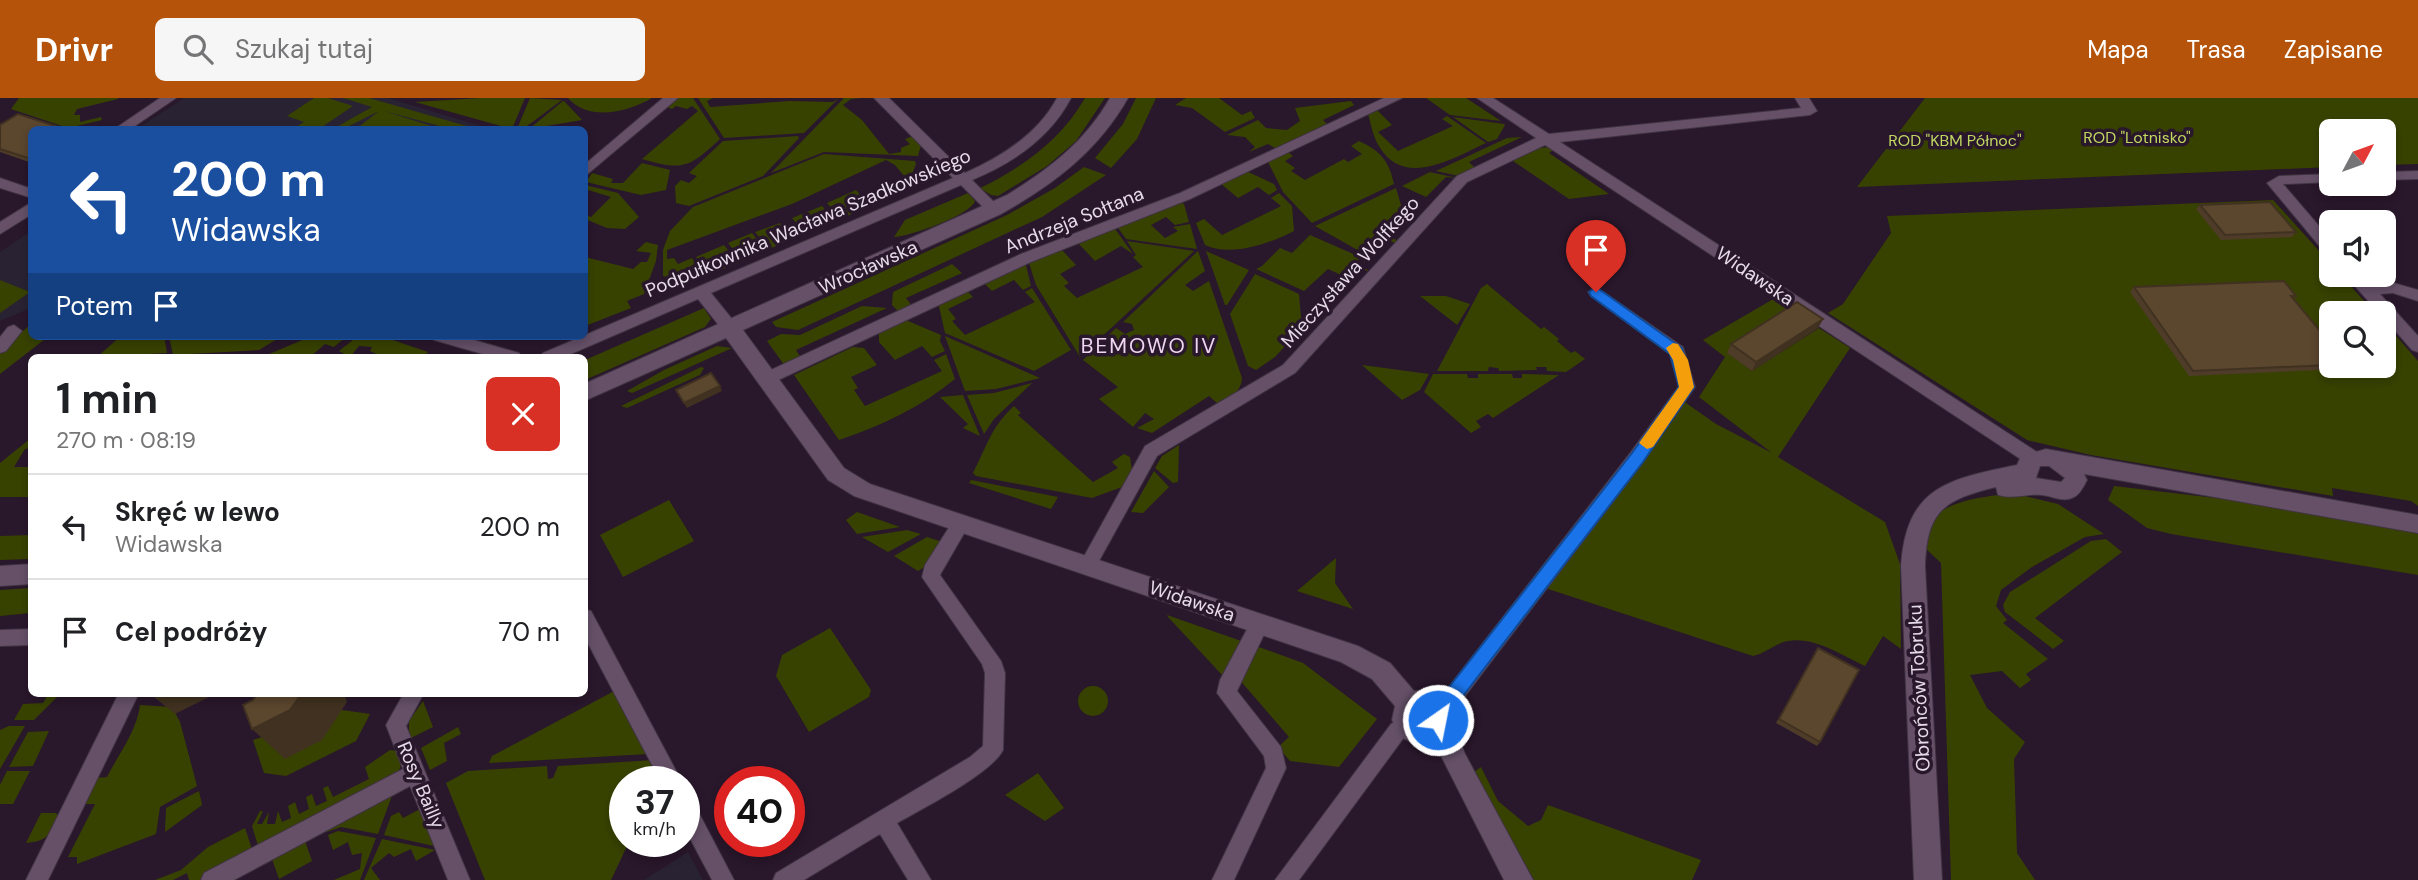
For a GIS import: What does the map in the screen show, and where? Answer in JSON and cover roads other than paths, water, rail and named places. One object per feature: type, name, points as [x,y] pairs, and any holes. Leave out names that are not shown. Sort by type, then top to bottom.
[{"type":"street","points":[[125,126],[169,98]]},
{"type":"street","points":[[588,170],[671,98]]},
{"type":"street","points":[[881,98],[994,210]]},
{"type":"street","name":"Wrocławska","points":[[588,391],[994,210],[1030,190],[1076,157],[1108,120],[1119,98]]},
{"type":"street","name":"Andrzeja Sołtana","points":[[768,378],[1026,258],[1185,196],[1395,98]]},
{"type":"street","points":[[1484,98],[1546,139]]},
{"type":"street","name":"Mieczysława Wolfkego","points":[[1088,565],[1151,451],[1289,369],[1462,179],[1546,139],[1810,111],[1802,98]]},
{"type":"street","name":"Podpułkownika Wacława Szadkowskiego","points":[[556,354],[962,181],[1007,157],[1029,141],[1048,122],[1064,99]]},
{"type":"street","name":"Widawska","points":[[1546,139],[2039,477]]},
{"type":"street","points":[[2396,176],[2418,175]]},
{"type":"street","points":[[2319,178],[2279,180],[2274,183],[2319,236]]},
{"type":"street","points":[[0,183],[28,190]]},
{"type":"street","points":[[0,229],[28,210]]},
{"type":"street","points":[[2364,287],[2418,346]]},
{"type":"street","points":[[2367,290],[2394,288],[2418,296]]},
{"type":"street","points":[[1286,880],[1398,730],[1457,691],[1637,457],[1687,387],[1677,351],[1596,292]]},
{"type":"street","points":[[702,293],[730,328]]},
{"type":"street","name":"Widawska","points":[[730,328],[836,474],[862,490],[1260,624],[1368,663],[1381,671],[1422,716],[1454,760],[1519,880]]},
{"type":"street","points":[[0,347],[14,331]]},
{"type":"street","points":[[454,340],[503,354]]},
{"type":"street","points":[[2076,480],[2069,490],[2039,477],[2042,457],[2169,482],[2418,524]]},
{"type":"street","points":[[2060,461],[2068,467],[2076,480]]},
{"type":"street","name":"Obrońców Tobruku","points":[[1928,880],[1913,566],[1915,536],[1922,516],[1936,504],[2039,477]]},
{"type":"street","points":[[2076,480],[2169,482]]},
{"type":"street","points":[[784,880],[981,761],[993,750],[995,673],[991,661],[931,577],[932,570],[961,523]]},
{"type":"street","points":[[0,576],[28,574]]},
{"type":"street","points":[[588,624],[663,766]]},
{"type":"street","points":[[1223,880],[1276,768],[1274,753],[1227,693],[1227,687],[1260,624]]},
{"type":"street","points":[[0,638],[28,637]]},
{"type":"street","points":[[37,880],[127,697]]},
{"type":"street","name":"Rosy Bailly","points":[[412,697],[396,725],[459,880]]},
{"type":"street","points":[[212,880],[415,773]]},
{"type":"street","points":[[884,821],[920,880]]},
{"type":"street","points":[[700,836],[723,880]]},
{"type":"district","name":"BEMOWO IV","points":[[1149,346]]},
{"type":"park label","name":"ROD \"Lotnisko\"","points":[[2137,137]]},
{"type":"park label","name":"ROD \"KBM Północ\"","points":[[1955,140]]}]
